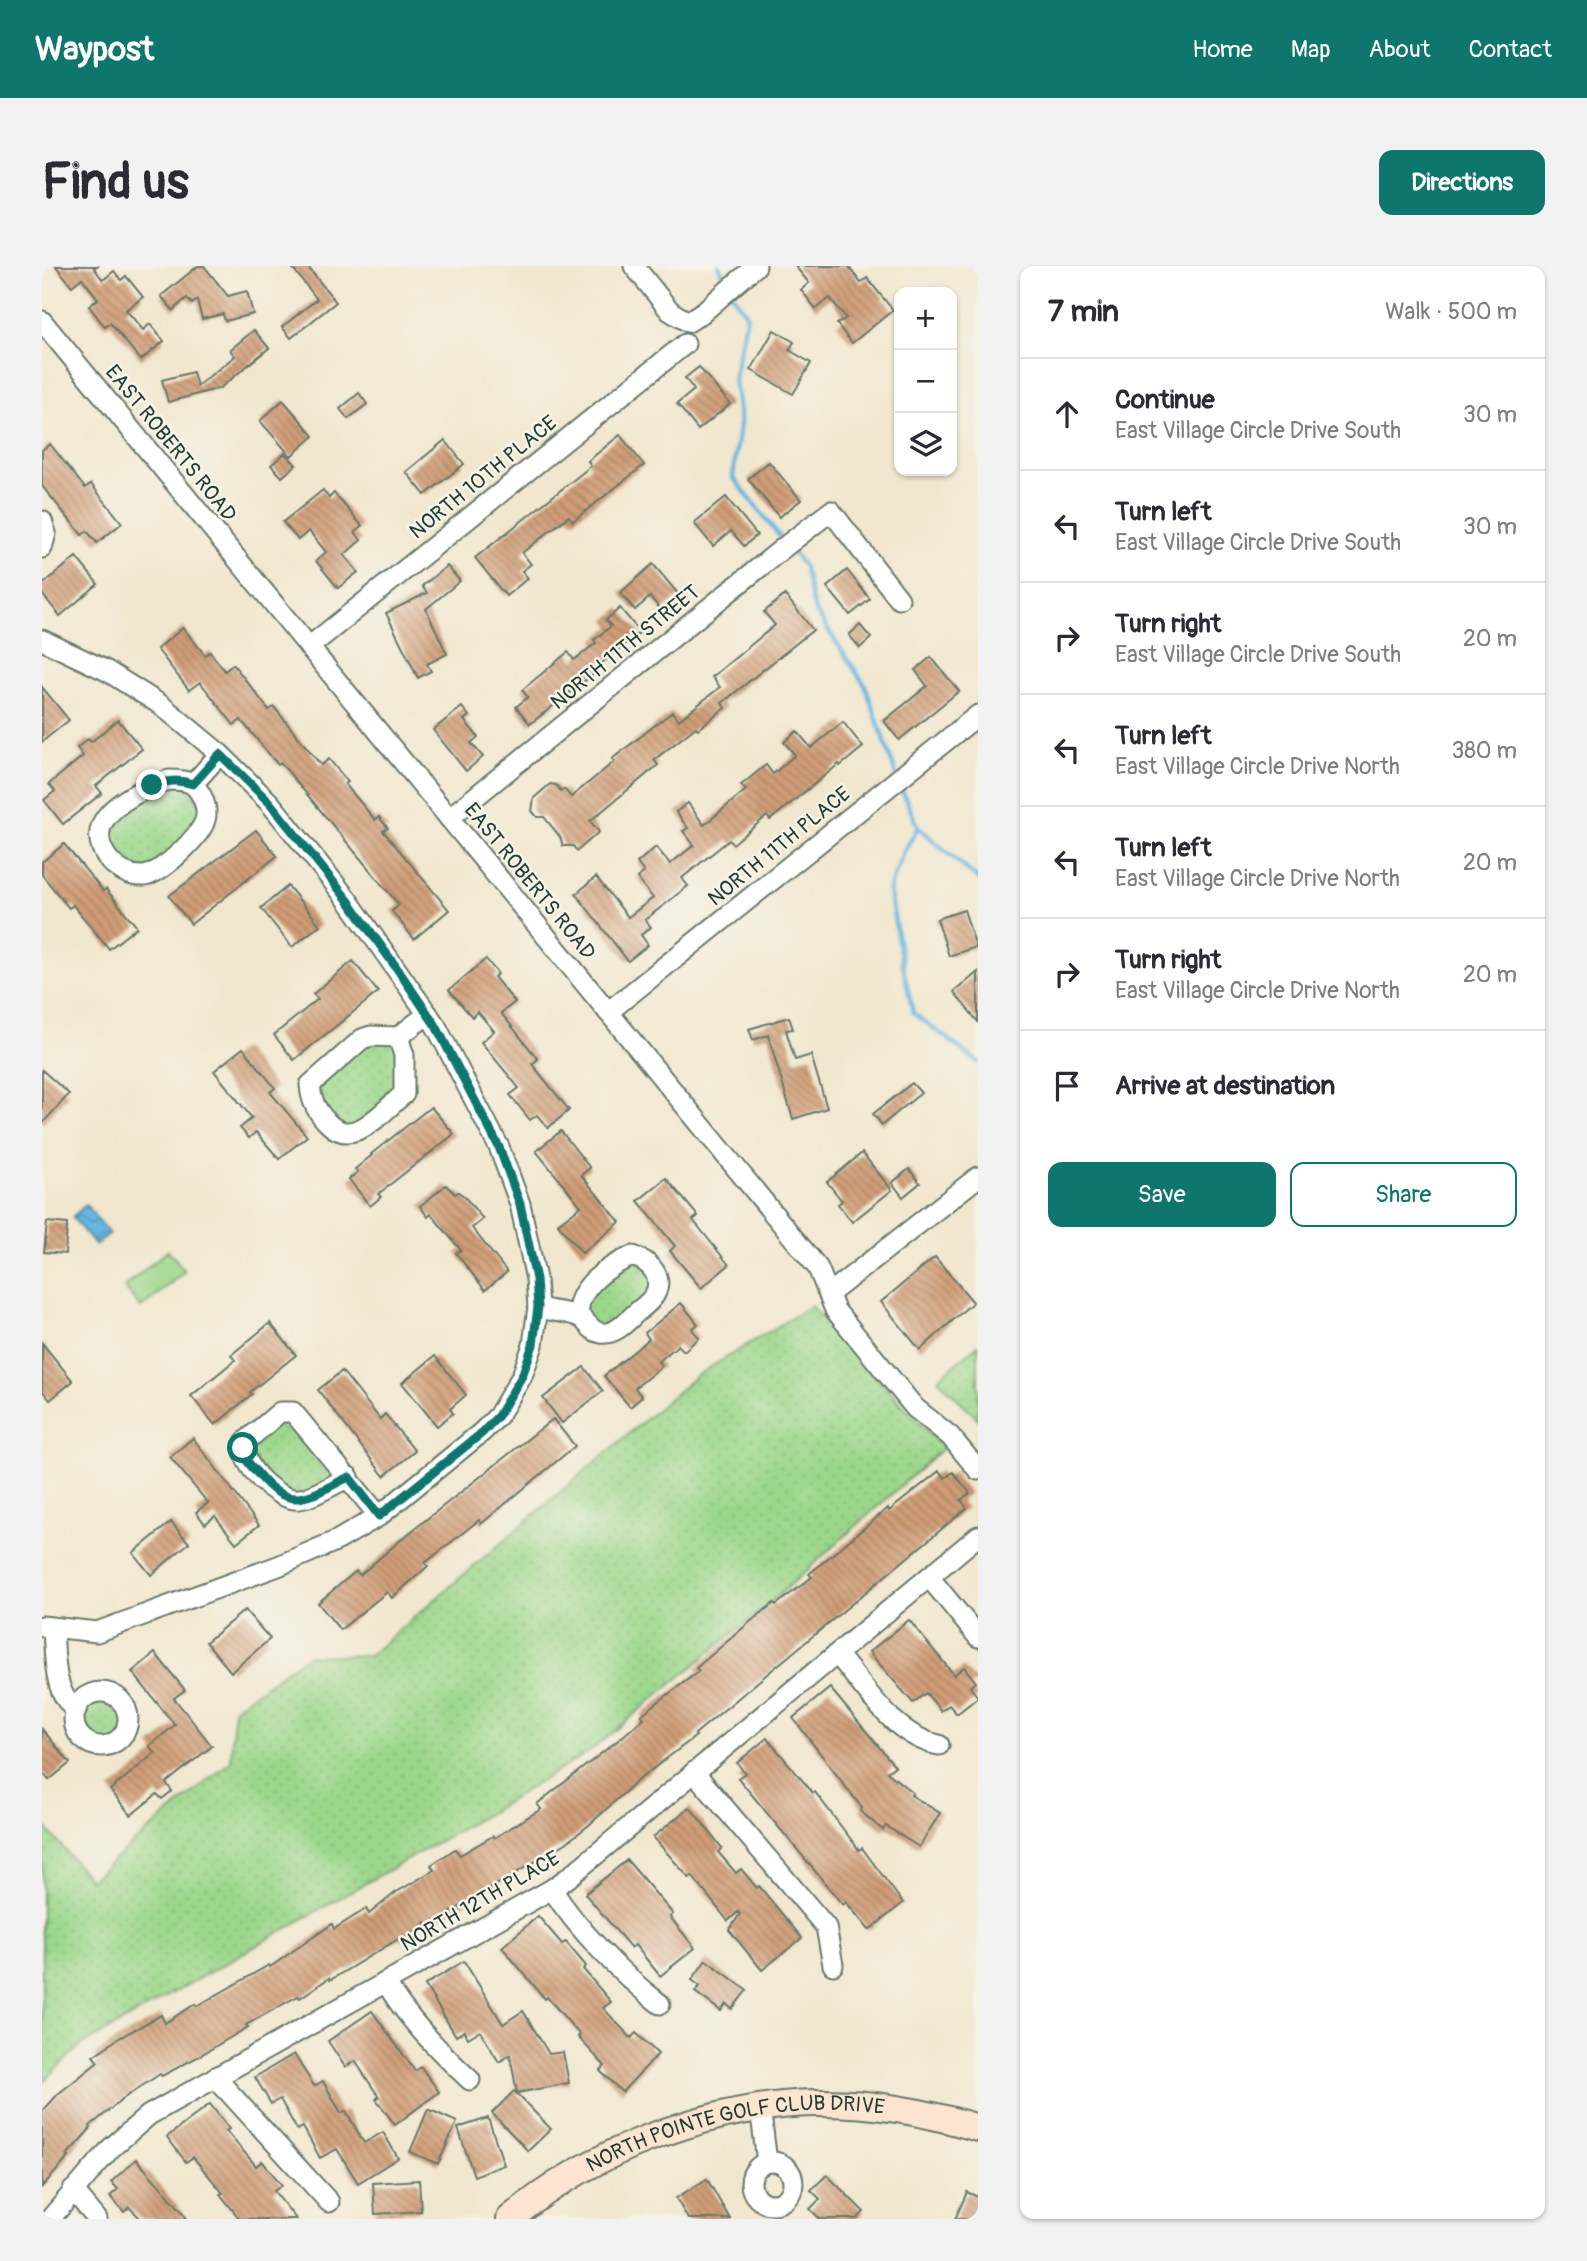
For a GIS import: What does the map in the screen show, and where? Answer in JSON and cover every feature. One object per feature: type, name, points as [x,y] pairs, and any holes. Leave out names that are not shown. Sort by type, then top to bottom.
[{"type":"street","points":[[634,266],[670,311],[688,322],[755,266]]},
{"type":"street","name":"EAST ROBERTS ROAD","points":[[42,321],[818,1268],[835,1310],[899,1391],[915,1409],[950,1436],[978,1470]]},
{"type":"street","name":"NORTH 10TH PLACE","points":[[309,646],[685,344]]},
{"type":"street","name":"NORTH 11TH STREET","points":[[449,818],[831,511],[899,599]]},
{"type":"street","points":[[42,521],[46,533],[42,548]]},
{"type":"street","points":[[42,640],[107,671],[162,705],[220,754],[279,813],[347,899],[428,1014],[499,1147],[520,1204],[536,1279],[538,1307],[533,1345],[525,1366],[498,1416],[482,1433],[379,1516],[338,1540],[278,1566],[97,1633],[48,1627],[61,1691],[68,1704],[76,1710]]},
{"type":"street","name":"NORTH 11TH PLACE","points":[[608,1012],[978,715]]},
{"type":"street","points":[[193,784],[220,754]]},
{"type":"street","points":[[169,780],[183,780],[193,784],[203,798],[207,812],[205,823],[194,838],[159,871],[143,876],[123,872],[111,864],[99,835],[104,821],[132,795],[152,785],[169,780]]},
{"type":"street","points":[[398,1038],[404,1055],[404,1094],[357,1132],[344,1133],[333,1129],[312,1101],[310,1086],[362,1039],[372,1036],[398,1038],[428,1014]]},
{"type":"street","points":[[829,1294],[978,1177]]},
{"type":"street","points":[[538,1307],[579,1317]]},
{"type":"street","points":[[349,1477],[300,1499],[284,1498],[265,1484],[244,1457],[243,1448],[245,1442],[280,1412],[293,1412],[349,1477],[379,1516]]},
{"type":"street","name":"NORTH 12TH PLACE","points":[[50,2219],[73,2190],[129,2131],[149,2115],[552,1889],[598,1855],[978,1536]]},
{"type":"street","points":[[929,1577],[978,1637]]},
{"type":"street","points":[[837,1654],[900,1727],[921,1741],[940,1745]]},
{"type":"street","points":[[694,1772],[826,1927],[833,1965]]},
{"type":"street","points":[[552,1889],[564,1909],[636,1985],[660,2004]]},
{"type":"street","points":[[386,1982],[395,1998],[470,2080]]},
{"type":"street","points":[[215,2077],[329,2202]]},
{"type":"street","name":"NORTH POINTE GOLF CLUB DRIVE","points":[[510,2219],[566,2178],[634,2144],[690,2125],[761,2107],[816,2103],[880,2107],[947,2119],[978,2128]]},
{"type":"street","points":[[761,2107],[767,2162]]},
{"type":"street","points":[[767,2162],[783,2165],[791,2173],[793,2180],[789,2195],[775,2212],[756,2198],[750,2187],[751,2175],[755,2169],[767,2162]]},
{"type":"street","points":[[73,2190],[97,2219]]},
{"type":"green space","points":[[182,781],[207,812],[159,871],[111,864],[104,821]]},
{"type":"green space","points":[[398,1037],[404,1094],[344,1133],[310,1085],[362,1039]]},
{"type":"green space","points":[[168,1250],[185,1271],[141,1308],[124,1287]]},
{"type":"green space","points":[[633,1256],[657,1280],[625,1323],[591,1329],[581,1297]]},
{"type":"green space","points":[[811,1306],[943,1448],[778,1596],[590,1751],[494,1810],[80,2046],[42,2083],[42,1823],[90,1880],[231,1761],[234,1708],[308,1655],[369,1656],[696,1376]]},
{"type":"green space","points":[[978,1345],[978,1419],[938,1379]]},
{"type":"green space","points":[[280,1412],[349,1477],[300,1499],[265,1484],[245,1442]]},
{"type":"green space","points":[[101,1692],[120,1700],[128,1719],[120,1738],[101,1746],[82,1738],[74,1719],[82,1700]]},
{"type":"water","points":[[86,1205],[109,1234],[95,1245],[72,1217]]},
{"type":"building","points":[[56,266],[97,266],[94,268],[103,280],[114,271],[121,280],[126,276],[143,297],[126,310],[143,330],[150,324],[164,341],[141,360],[110,323],[105,327],[89,306],[98,299],[82,278],[72,286]]},
{"type":"building","points":[[198,266],[204,266],[228,296],[247,291],[253,314],[225,321],[223,314],[202,319],[197,300],[192,304],[187,298],[173,310],[161,296]]},
{"type":"building","points":[[291,266],[307,266],[336,302],[291,338],[282,327],[317,299]]},
{"type":"building","points":[[795,266],[848,266],[861,283],[867,278],[893,310],[852,343],[837,324],[846,318],[830,298],[816,309],[801,290],[809,283]]},
{"type":"building","points":[[254,330],[269,348],[220,388],[168,402],[162,380],[193,372],[197,386],[235,356],[230,350]]},
{"type":"building","points":[[774,330],[794,342],[789,350],[811,363],[793,394],[751,370]]},
{"type":"building","points":[[699,367],[730,404],[698,430],[677,404],[694,390],[685,378]]},
{"type":"building","points":[[359,393],[367,404],[348,419],[340,409]]},
{"type":"building","points":[[283,400],[314,436],[291,456],[260,421]]},
{"type":"building","points":[[620,435],[644,465],[573,521],[569,516],[522,553],[531,564],[522,571],[528,578],[506,596],[475,558],[591,466],[588,461]]},
{"type":"building","points":[[445,440],[464,464],[425,495],[406,472]]},
{"type":"building","points":[[50,444],[85,488],[91,484],[122,523],[97,543],[87,531],[82,535],[42,486],[42,450]]},
{"type":"building","points":[[285,453],[296,465],[282,477],[271,465]]},
{"type":"building","points":[[769,462],[801,500],[779,517],[748,479]]},
{"type":"building","points":[[323,490],[329,498],[334,493],[362,526],[355,532],[361,540],[344,555],[358,572],[338,588],[316,561],[326,552],[309,531],[298,540],[283,522]]},
{"type":"building","points":[[726,497],[757,535],[744,546],[731,531],[713,546],[694,523]]},
{"type":"building","points":[[76,557],[98,584],[60,616],[42,594],[42,585]]},
{"type":"building","points":[[653,564],[680,596],[662,611],[650,597],[635,610],[620,593]]},
{"type":"building","points":[[447,566],[460,581],[426,609],[447,654],[427,664],[431,671],[418,678],[386,613],[427,593],[422,586]]},
{"type":"building","points":[[847,570],[870,599],[850,615],[827,587]]},
{"type":"building","points":[[785,595],[813,630],[722,703],[725,708],[654,760],[658,765],[590,821],[599,832],[577,851],[573,846],[563,846],[560,837],[544,817],[537,817],[532,811],[534,798],[550,784],[556,785],[561,791],[564,789],[571,797],[615,761],[612,759],[672,712],[679,720],[720,687],[712,677],[775,625],[764,612]]},
{"type":"building","points":[[620,608],[640,632],[598,666],[600,669],[530,724],[516,707],[528,697],[522,690],[568,652],[574,660],[596,643],[594,640],[611,626],[606,620]]},
{"type":"building","points":[[860,625],[871,638],[860,648],[849,635]]},
{"type":"building","points":[[183,628],[205,655],[210,652],[225,671],[233,664],[269,710],[274,707],[321,765],[329,759],[348,782],[345,784],[375,820],[379,817],[388,828],[383,831],[449,910],[414,939],[392,911],[399,905],[281,763],[278,765],[241,720],[234,725],[200,682],[189,690],[157,649]]},
{"type":"building","points":[[931,657],[959,691],[899,740],[884,721],[927,686],[915,670]]},
{"type":"building","points":[[42,687],[69,720],[42,742]]},
{"type":"building","points":[[462,707],[469,716],[464,720],[478,737],[471,743],[483,757],[466,771],[433,730]]},
{"type":"building","points":[[118,720],[142,749],[96,786],[102,793],[63,824],[44,800],[55,791],[49,784],[83,756],[77,748],[88,739],[91,742]]},
{"type":"building","points":[[843,722],[863,747],[770,820],[767,816],[733,844],[729,840],[682,878],[688,886],[645,920],[651,927],[641,935],[648,945],[628,961],[576,894],[596,877],[628,917],[653,898],[637,878],[644,872],[637,863],[656,847],[670,864],[694,845],[683,831],[688,828],[676,812],[688,803],[704,825],[746,790],[741,785],[766,765],[773,774],[795,755],[784,742],[797,731],[811,748]]},
{"type":"building","points":[[256,830],[277,856],[191,924],[169,896]]},
{"type":"building","points":[[64,844],[137,927],[109,949],[73,905],[69,908],[42,875],[42,862]]},
{"type":"building","points":[[288,886],[320,925],[292,947],[261,908]]},
{"type":"building","points":[[964,910],[976,947],[949,956],[937,919]]},
{"type":"building","points":[[486,959],[498,974],[494,977],[515,1002],[501,1013],[538,1059],[532,1064],[569,1110],[548,1128],[537,1115],[530,1120],[510,1095],[519,1088],[481,1042],[494,1031],[478,1012],[472,1017],[449,990]]},
{"type":"building","points":[[353,961],[378,992],[294,1060],[274,1035],[318,999],[313,994]]},
{"type":"building","points":[[978,972],[978,1022],[954,992]]},
{"type":"building","points":[[789,1017],[793,1029],[786,1030],[795,1060],[811,1055],[827,1108],[793,1119],[768,1035],[753,1040],[749,1029]]},
{"type":"building","points":[[243,1048],[275,1088],[270,1092],[307,1136],[279,1159],[256,1132],[249,1138],[240,1128],[252,1118],[214,1071]]},
{"type":"building","points":[[42,1070],[69,1094],[42,1124]]},
{"type":"building","points":[[912,1083],[921,1093],[882,1125],[873,1114]]},
{"type":"building","points":[[431,1107],[454,1134],[378,1194],[381,1197],[370,1206],[349,1179],[358,1172],[355,1169]]},
{"type":"building","points":[[561,1131],[590,1168],[581,1175],[620,1222],[582,1253],[558,1224],[581,1206],[536,1151]]},
{"type":"building","points":[[862,1153],[892,1190],[852,1222],[838,1204],[842,1201],[827,1182]]},
{"type":"building","points":[[909,1169],[920,1183],[903,1197],[892,1183]]},
{"type":"building","points":[[666,1178],[698,1216],[693,1220],[729,1265],[701,1288],[670,1251],[675,1246],[638,1201]]},
{"type":"building","points":[[446,1185],[455,1194],[458,1192],[464,1196],[483,1219],[472,1228],[507,1272],[485,1290],[456,1253],[461,1250],[431,1214],[428,1217],[420,1206]]},
{"type":"building","points":[[47,1222],[67,1224],[65,1254],[44,1252]]},
{"type":"building","points":[[935,1257],[973,1302],[920,1350],[881,1302]]},
{"type":"building","points":[[681,1303],[698,1324],[692,1329],[699,1338],[684,1351],[678,1345],[658,1362],[662,1366],[635,1388],[642,1397],[630,1407],[604,1376],[649,1339],[645,1333]]},
{"type":"building","points":[[270,1323],[296,1355],[215,1425],[191,1396],[235,1360],[231,1355]]},
{"type":"building","points":[[42,1343],[73,1381],[50,1400],[42,1390]]},
{"type":"building","points":[[435,1356],[466,1395],[450,1409],[453,1413],[437,1426],[402,1383]]},
{"type":"building","points":[[584,1367],[603,1391],[562,1423],[543,1398]]},
{"type":"building","points":[[342,1371],[380,1419],[385,1414],[415,1451],[384,1476],[318,1390]]},
{"type":"building","points":[[553,1419],[575,1446],[481,1524],[479,1520],[425,1563],[428,1566],[392,1598],[387,1592],[340,1630],[318,1603],[356,1571],[360,1575]]},
{"type":"building","points":[[193,1438],[259,1525],[236,1543],[215,1516],[205,1524],[196,1512],[208,1503],[170,1457]]},
{"type":"building","points":[[939,1471],[945,1478],[953,1472],[970,1493],[961,1500],[967,1508],[695,1734],[696,1736],[637,1781],[589,1825],[566,1843],[428,1926],[426,1922],[403,1941],[400,1938],[330,1980],[329,1978],[300,1998],[298,1996],[246,2025],[248,2027],[194,2059],[162,2076],[160,2074],[124,2098],[90,2126],[67,2155],[69,2157],[42,2187],[42,2112],[58,2094],[98,2062],[93,2056],[161,2015],[165,2023],[195,2004],[197,2006],[269,1965],[270,1967],[332,1924],[334,1929],[366,1909],[369,1914],[395,1893],[434,1870],[431,1865],[455,1849],[460,1855],[541,1809],[537,1804],[622,1737],[644,1718],[641,1715],[699,1671],[696,1668],[750,1622],[812,1577],[809,1574],[864,1528]]},
{"type":"building","points":[[171,1522],[189,1543],[151,1575],[133,1553]]},
{"type":"building","points":[[245,1610],[270,1639],[231,1672],[206,1642]]},
{"type":"building","points":[[909,1620],[954,1675],[964,1667],[976,1682],[970,1687],[978,1697],[957,1714],[949,1705],[941,1711],[926,1693],[913,1703],[869,1652]]},
{"type":"building","points":[[155,1653],[185,1690],[174,1698],[212,1746],[166,1783],[172,1791],[162,1799],[157,1794],[131,1815],[110,1790],[155,1753],[149,1746],[175,1725],[132,1672]]},
{"type":"building","points":[[830,1688],[895,1766],[887,1772],[913,1793],[911,1795],[940,1813],[919,1847],[886,1826],[883,1830],[860,1811],[862,1808],[793,1718]]},
{"type":"building","points":[[42,1729],[70,1763],[49,1780],[42,1772]]},
{"type":"building","points":[[767,1738],[813,1793],[815,1792],[859,1850],[862,1848],[903,1903],[869,1930],[846,1902],[843,1905],[738,1778],[745,1773],[737,1763]]},
{"type":"building","points":[[690,1807],[722,1848],[718,1852],[736,1873],[741,1869],[757,1888],[759,1886],[802,1938],[762,1970],[729,1930],[740,1914],[738,1912],[728,1921],[692,1876],[689,1878],[653,1837]]},
{"type":"building","points":[[627,1860],[673,1914],[670,1917],[695,1948],[660,1976],[635,1945],[631,1948],[585,1894]]},
{"type":"building","points":[[538,1916],[562,1944],[566,1942],[586,1966],[583,1969],[611,2002],[603,2008],[631,2038],[636,2033],[658,2054],[622,2092],[600,2071],[605,2066],[578,2037],[580,2035],[547,1997],[545,1999],[502,1947]]},
{"type":"building","points":[[706,1960],[747,1990],[732,2009],[726,2004],[721,2011],[695,1992],[700,1986],[692,1980]]},
{"type":"building","points":[[464,1961],[503,2024],[523,2011],[549,2054],[563,2052],[569,2083],[517,2093],[510,2055],[499,2062],[480,2031],[468,2038],[464,2031],[456,2036],[425,1985]]},
{"type":"building","points":[[372,2011],[415,2071],[421,2067],[439,2092],[395,2125],[376,2099],[379,2097],[355,2061],[345,2067],[328,2041]]},
{"type":"building","points":[[294,2054],[314,2086],[323,2081],[341,2113],[346,2111],[364,2143],[383,2132],[398,2158],[358,2183],[337,2149],[320,2158],[303,2127],[297,2130],[280,2099],[271,2104],[255,2077]]},
{"type":"building","points":[[514,2091],[551,2129],[528,2151],[492,2113]]},
{"type":"building","points":[[210,2104],[229,2129],[226,2131],[256,2166],[262,2161],[282,2185],[274,2191],[296,2219],[240,2219],[220,2194],[223,2193],[193,2157],[186,2162],[167,2137]]},
{"type":"building","points":[[428,2109],[457,2122],[438,2164],[410,2152]]},
{"type":"building","points":[[488,2118],[504,2165],[474,2176],[458,2128]]},
{"type":"building","points":[[136,2159],[187,2219],[141,2219],[129,2207],[124,2212],[110,2196],[118,2189],[111,2182]]},
{"type":"building","points":[[827,2175],[864,2212],[857,2219],[820,2219],[810,2209],[820,2199],[811,2190]]},
{"type":"building","points":[[707,2179],[730,2219],[688,2219],[676,2198]]},
{"type":"building","points":[[419,2180],[421,2211],[375,2214],[373,2183]]},
{"type":"building","points":[[967,2192],[978,2197],[978,2219],[955,2219]]},
{"type":"waterway","points":[[719,266],[726,284]]},
{"type":"waterway","points":[[732,294],[747,315],[734,377],[740,421],[733,477],[783,541]]},
{"type":"waterway","points":[[791,550],[804,567],[814,609],[865,685],[896,774]]},
{"type":"waterway","points":[[900,786],[918,827],[903,853],[889,889],[913,1013],[978,1062]]},
{"type":"waterway","points":[[918,827],[978,879]]},
{"type":"route","points":[[152,785],[169,780],[183,780],[193,784],[220,754],[270,803],[347,899],[436,1026],[499,1147],[520,1204],[536,1279],[538,1307],[533,1345],[522,1376],[498,1416],[482,1433],[379,1516],[349,1477],[300,1499],[284,1498],[265,1484],[244,1457],[243,1448]]}]
